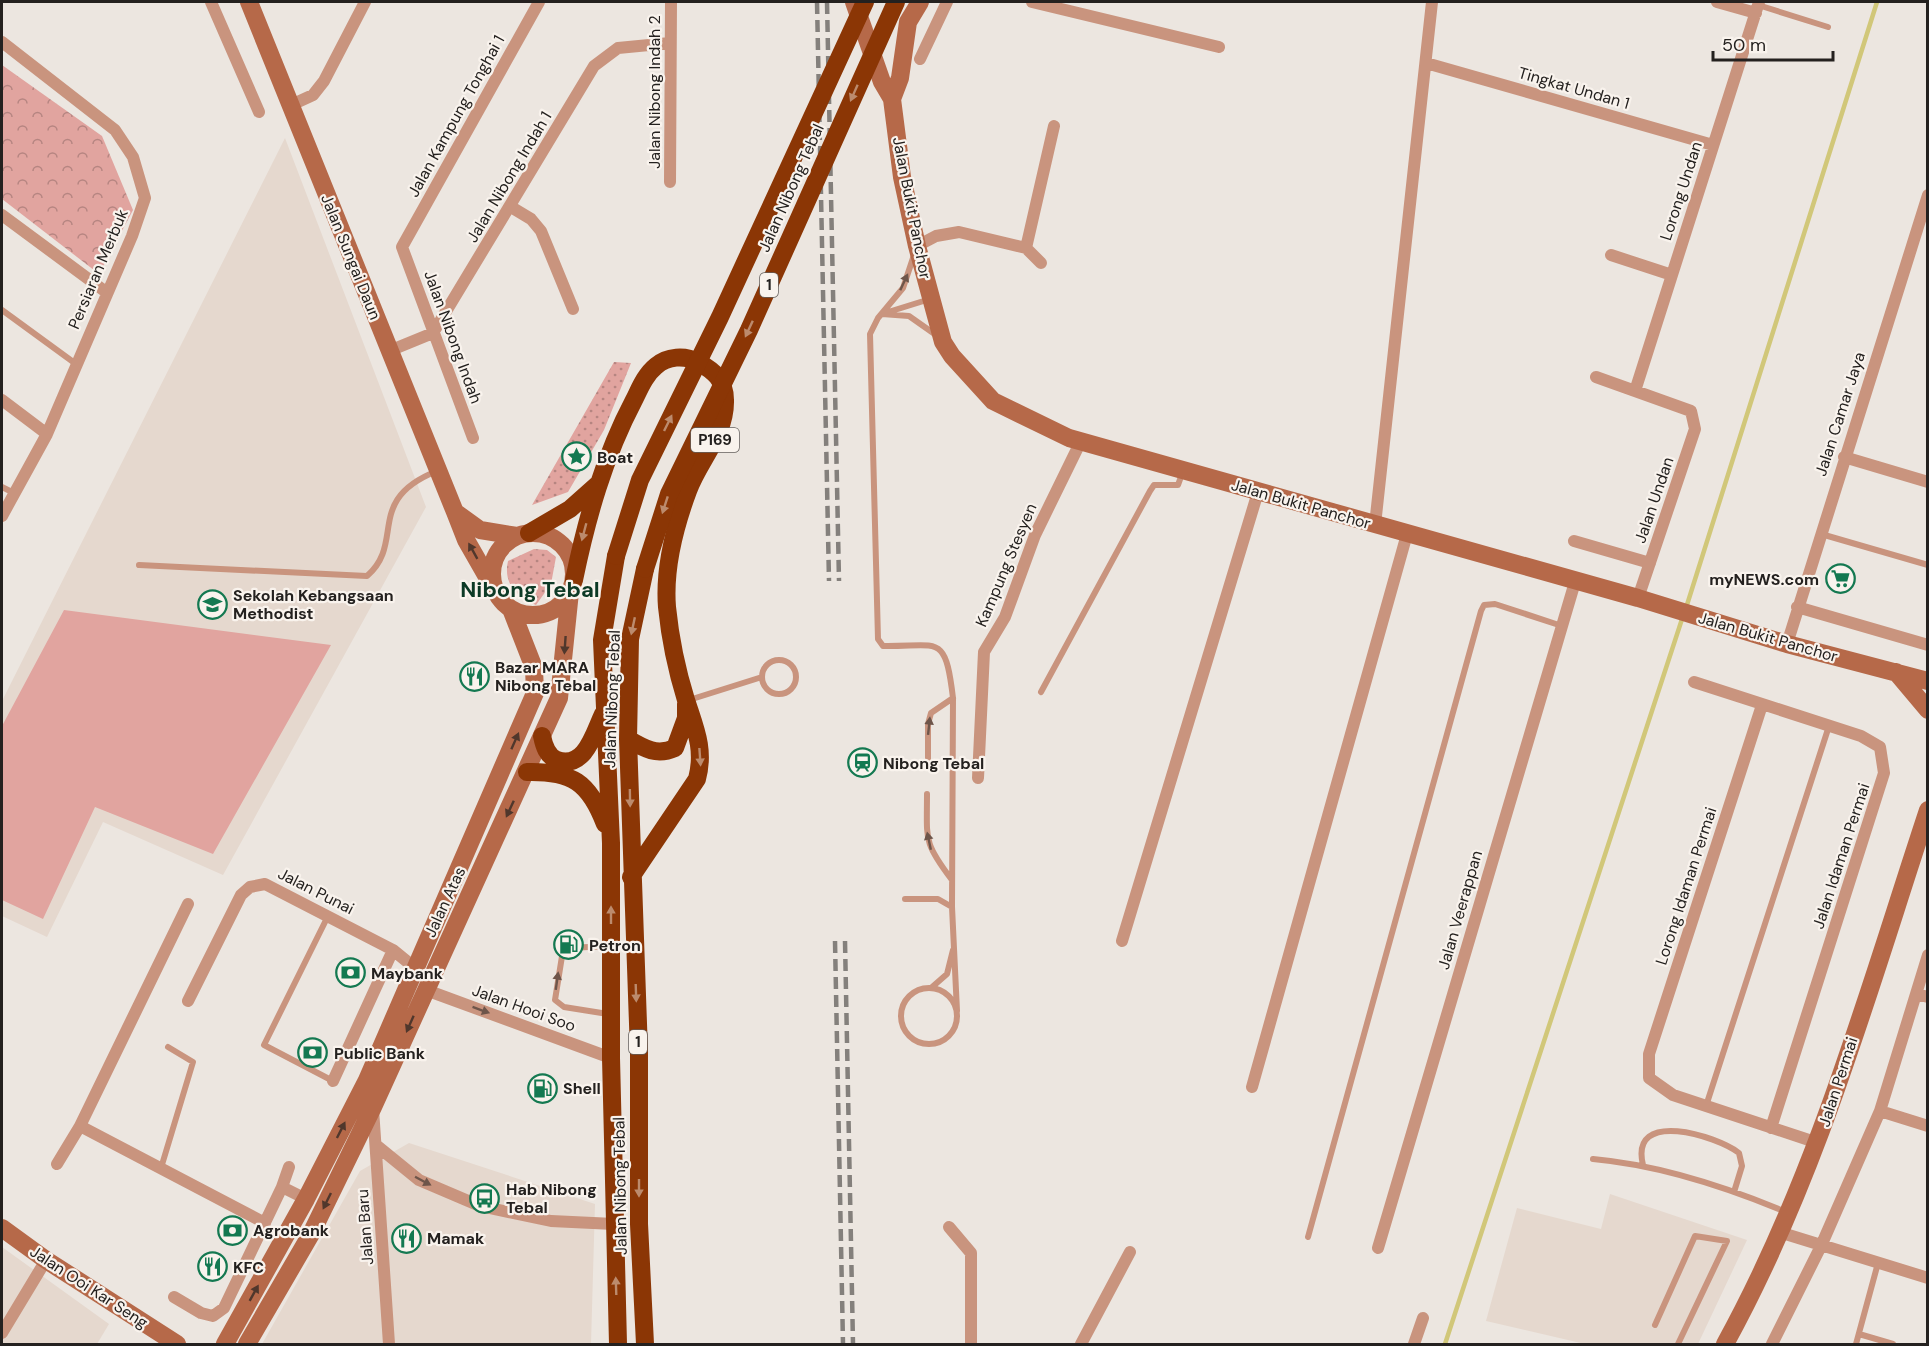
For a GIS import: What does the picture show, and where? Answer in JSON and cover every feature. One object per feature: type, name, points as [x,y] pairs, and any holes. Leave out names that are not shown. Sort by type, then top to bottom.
[{"type":"highway","name":"Jalan Nibong Tebal","points":[[645,1344],[639,1224],[639,1052],[631,877],[628,740],[630,639],[645,569],[669,494],[749,330],[896,2]]},
{"type":"highway","name":"Jalan Nibong Tebal","points":[[618,1344],[611,1058],[611,843],[602,640],[616,556],[640,480],[720,317],[859,7]]},
{"type":"highway","name":"Jalan Atas","points":[[572,586],[597,485],[614,439],[647,374],[657,365],[678,357],[694,360],[714,371],[724,387],[724,417],[717,437],[688,490],[670,557],[667,605],[686,701]]},
{"type":"highway","name":"Jalan Atas","points":[[523,535],[570,509],[597,485]]},
{"type":"highway","points":[[628,740],[645,750],[664,753],[675,748],[686,718],[686,701]]},
{"type":"highway","name":"P169","points":[[631,877],[697,779],[701,765],[697,727],[686,701]]},
{"type":"highway","points":[[542,736],[544,747],[551,756],[567,762],[575,760],[583,756],[604,710]]},
{"type":"highway","points":[[527,772],[561,774],[587,788],[597,802],[611,843]]},
{"type":"main road","name":"Jalan Sungai Daun","points":[[249,2],[289,106],[466,540],[494,589]]},
{"type":"main road","name":"Jalan Bukit Panchor","points":[[892,99],[900,78],[908,22],[920,2]]},
{"type":"main road","name":"Jalan Bukit Panchor","points":[[859,7],[882,82],[892,99],[902,177],[930,299],[943,342],[952,356],[993,401],[1081,441],[1638,598],[1787,644],[1928,681]]},
{"type":"main road","points":[[859,7],[870,25],[883,28],[896,27],[908,22]]},
{"type":"main road","points":[[455,512],[480,530],[547,536],[563,546],[574,568],[572,586],[562,603],[551,611],[538,615],[524,614],[511,609],[494,589],[491,577],[497,552],[523,535]]},
{"type":"main road","name":"Jalan Atas","points":[[247,1344],[311,1234],[373,1107],[559,698],[572,586]]},
{"type":"main road","name":"Jalan Atas","points":[[225,1344],[306,1199],[367,1080],[535,693],[534,668],[511,609]]},
{"type":"main road","points":[[1896,672],[1928,710]]},
{"type":"main road","name":"Jalan Permai","points":[[1725,1344],[1789,1213],[1818,1143],[1928,810]]},
{"type":"main road","name":"Jalan Ooi Kar Seng","points":[[2,1228],[46,1260],[177,1344]]},
{"type":"street","points":[[211,2],[259,112]]},
{"type":"street","points":[[289,106],[313,95],[324,81],[365,2]]},
{"type":"street","name":"Jalan Kampung Tonghai 1","points":[[402,247],[539,2]]},
{"type":"street","name":"Jalan Nibong Indah 2","points":[[670,182],[671,2]]},
{"type":"street","points":[[920,59],[948,2]]},
{"type":"street","points":[[1032,2],[1219,47]]},
{"type":"street","points":[[1375,525],[1432,2]]},
{"type":"street","points":[[1717,2],[1758,6]]},
{"type":"street","name":"Lorong Undan","points":[[1635,391],[1758,6]]},
{"type":"street","name":"Persiaran Merbuk","points":[[2,42],[115,130],[133,157],[145,198],[132,236],[106,292],[47,434],[2,516]]},
{"type":"street","name":"Jalan Nibong Indah 1","points":[[433,333],[594,66],[618,48],[670,43]]},
{"type":"street","name":"Tingkat Undan 1","points":[[1426,63],[1713,145]]},
{"type":"street","points":[[1026,248],[1054,126]]},
{"type":"street","name":"Jalan Camar Jaya","points":[[1787,644],[1797,606],[1927,198]]},
{"type":"street","points":[[511,207],[531,219],[541,231],[573,309]]},
{"type":"street","points":[[2,215],[106,292]]},
{"type":"street","points":[[917,246],[936,236],[959,232],[1026,248],[1041,263]]},
{"type":"street","name":"Jalan Nibong Indah","points":[[402,247],[473,438]]},
{"type":"street","points":[[1611,255],[1672,275]]},
{"type":"street","points":[[389,351],[433,333]]},
{"type":"street","points":[[1596,377],[1635,391]]},
{"type":"street","name":"Jalan Undan","points":[[1635,391],[1691,411],[1695,429],[1638,598]]},
{"type":"street","points":[[2,400],[47,434]]},
{"type":"street","name":"Kampung Stesyen","points":[[978,778],[984,652],[1005,617],[1035,535],[1081,441]]},
{"type":"street","points":[[1844,457],[1927,479]]},
{"type":"street","points":[[1122,941],[1258,492]]},
{"type":"street","points":[[1252,1088],[1407,534]]},
{"type":"street","points":[[1574,541],[1650,563]]},
{"type":"street","name":"Jalan Veerappan","points":[[1378,1248],[1575,582]]},
{"type":"street","points":[[1797,606],[1928,645]]},
{"type":"street","name":"Jalan Idaman Permai","points":[[1694,682],[1861,736],[1880,747],[1884,773],[1772,1128]]},
{"type":"street","name":"Lorong Idaman Permai","points":[[1706,1106],[1672,1095],[1649,1078],[1649,1054],[1762,705]]},
{"type":"street","name":"Jalan Punai","points":[[188,1001],[235,904],[250,887],[265,884],[393,950],[416,968]]},
{"type":"street","points":[[57,1164],[80,1126],[188,904]]},
{"type":"street","points":[[333,1081],[393,950]]},
{"type":"street","points":[[1772,1344],[1821,1246],[1880,1111],[1922,995],[1928,955]]},
{"type":"street","name":"Jalan Hooi Soo","points":[[426,990],[611,1058]]},
{"type":"street","points":[[1706,1106],[1818,1143]]},
{"type":"street","name":"Jalan Baru","points":[[373,1107],[389,1344]]},
{"type":"street","points":[[1880,1111],[1928,1126]]},
{"type":"street","points":[[80,1126],[265,1222]]},
{"type":"street","points":[[376,1145],[419,1180],[480,1206],[551,1221],[614,1224]]},
{"type":"street","points":[[174,1297],[201,1313],[213,1316],[224,1308],[282,1187],[289,1167]]},
{"type":"street","points":[[282,1187],[306,1199]]},
{"type":"street","points":[[949,1227],[971,1253],[971,1344]]},
{"type":"street","points":[[1779,1232],[1928,1278]]},
{"type":"street","points":[[1081,1344],[1130,1251]]},
{"type":"street","points":[[2,1333],[46,1260]]},
{"type":"street","points":[[1414,1344],[1423,1318]]},
{"type":"lane","points":[[1758,6],[1828,27]]},
{"type":"lane","points":[[917,246],[903,288],[882,314],[870,334],[878,639],[883,646],[929,644],[941,651],[949,665],[953,698],[952,907],[955,943],[957,1011],[954,1029],[941,1042],[924,1044],[908,1036],[902,1028],[901,1009],[912,993],[931,988],[947,974],[955,943]]},
{"type":"lane","points":[[882,314],[930,299]]},
{"type":"lane","points":[[2,310],[76,364]]},
{"type":"lane","points":[[882,314],[909,316],[943,342]]},
{"type":"lane","points":[[138,565],[368,576],[380,565],[393,504],[401,493],[421,478],[438,471]]},
{"type":"lane","points":[[1041,692],[1150,491],[1154,485],[1178,485],[1183,471]]},
{"type":"lane","points":[[2,487],[14,493]]},
{"type":"lane","points":[[1820,533],[1928,565]]},
{"type":"lane","points":[[1308,1237],[1481,611],[1484,605],[1495,604],[1562,626]]},
{"type":"lane","points":[[776,660],[788,662],[797,677],[793,688],[783,694],[766,689],[762,677],[766,666],[776,660]]},
{"type":"lane","points":[[686,701],[762,677]]},
{"type":"lane","points":[[928,766],[928,724],[931,713],[953,698]]},
{"type":"lane","points":[[1706,1106],[1829,726]]},
{"type":"lane","points":[[927,794],[927,839],[932,853],[953,880]]},
{"type":"lane","points":[[905,899],[938,899],[952,907]]},
{"type":"lane","points":[[328,915],[264,1045],[333,1081]]},
{"type":"lane","points":[[611,945],[563,950],[555,1000],[564,1007],[611,1014]]},
{"type":"lane","points":[[931,988],[948,996],[957,1011]]},
{"type":"lane","points":[[161,1168],[193,1062],[168,1047]]},
{"type":"lane","points":[[1643,1165],[1644,1142],[1647,1135],[1657,1130],[1681,1133],[1721,1143],[1730,1146],[1742,1159],[1734,1192]]},
{"type":"lane","points":[[1593,1159],[1643,1165],[1734,1192],[1789,1213]]},
{"type":"lane","points":[[1655,1325],[1695,1236],[1727,1241],[1678,1344]]},
{"type":"lane","points":[[1856,1344],[1878,1263]]},
{"type":"lane","points":[[1859,1334],[1893,1344]]},
{"type":"shaded area","name":"Sekolah Kebangsaan Methodist","points":[[285,138],[426,507],[223,875],[103,822],[47,937],[2,916],[2,701]]},
{"type":"shaded area","points":[[409,1143],[595,1204],[591,1344],[262,1344],[360,1171]]},
{"type":"shaded area","points":[[1610,1194],[1747,1240],[1698,1344],[1585,1344],[1486,1321],[1517,1208],[1601,1229]]},
{"type":"shaded area","points":[[2,1247],[109,1324],[97,1344],[2,1344]]},
{"type":"green space","points":[[2,65],[102,136],[133,210],[99,274],[2,199]]},
{"type":"green space","points":[[614,362],[631,363],[604,430],[568,492],[532,505]]},
{"type":"green space","points":[[534,549],[547,550],[556,557],[551,584],[536,605],[517,593],[507,576],[508,561]]},
{"type":"green space","points":[[64,610],[331,645],[213,854],[95,807],[43,919],[2,900],[2,726]]},
{"type":"waterway","points":[[1686,608],[1877,2]]},
{"type":"waterway","points":[[1445,1344],[1683,616]]},
{"type":"railway","points":[[817,2],[829,581]]},
{"type":"railway","points":[[827,2],[839,581]]},
{"type":"railway","points":[[835,941],[843,1344]]},
{"type":"railway","points":[[845,941],[853,1344]]},
{"type":"place","name":"Boat","points":[[576,457]]},
{"type":"place","name":"myNEWS.com","points":[[1840,579]]},
{"type":"place","name":"Sekolah Kebangsaan Methodist","points":[[212,604]]},
{"type":"place","name":"Bazar MARA Nibong Tebal","points":[[474,676]]},
{"type":"place","name":"Nibong Tebal","points":[[862,763]]},
{"type":"place","name":"Petron","points":[[568,945]]},
{"type":"place","name":"Maybank","points":[[350,973]]},
{"type":"place","name":"Public Bank","points":[[313,1053]]},
{"type":"place","name":"Shell","points":[[542,1088]]},
{"type":"place","name":"Hab Nibong Tebal","points":[[485,1198]]},
{"type":"place","name":"Agrobank","points":[[232,1230]]},
{"type":"place","name":"Mamak","points":[[406,1238]]},
{"type":"place","name":"KFC","points":[[212,1267]]},
{"type":"district","name":"Nibong Tebal","points":[[530,589]]}]
